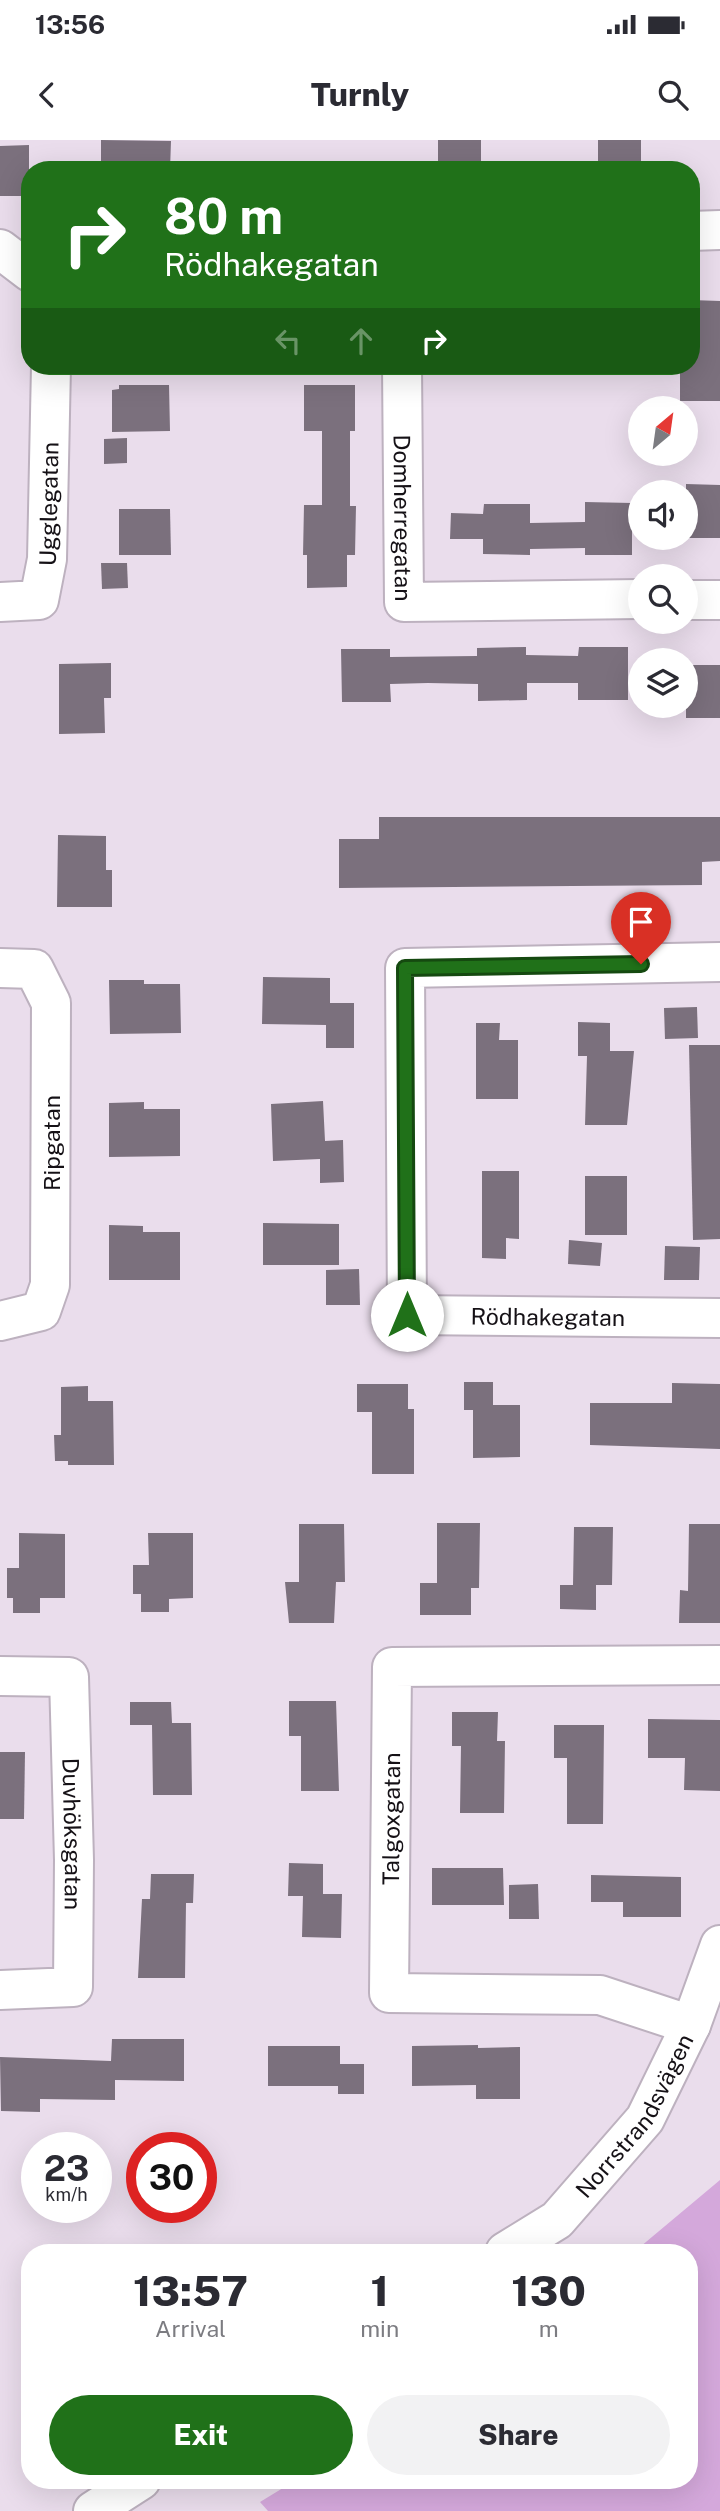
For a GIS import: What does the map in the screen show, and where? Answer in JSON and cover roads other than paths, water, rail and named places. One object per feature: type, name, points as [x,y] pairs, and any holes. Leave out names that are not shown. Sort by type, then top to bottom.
[{"type":"street","points":[[700,231],[720,230]]},
{"type":"street","points":[[0,249],[21,265]]},
{"type":"street","name":"Ugglegatan","points":[[0,602],[39,600],[47,559],[51,375]]},
{"type":"street","name":"Domherregatan","points":[[402,375],[404,602],[628,599]]},
{"type":"street","points":[[698,600],[720,600]]},
{"type":"street","name":"Rödhakegatan","points":[[720,962],[405,968],[407,1315],[720,1318]]},
{"type":"street","name":"Ripgatan","points":[[0,968],[34,969],[51,1003],[50,1285],[41,1311],[0,1321]]},
{"type":"street","name":"Talgoxgatan","points":[[691,2025],[600,1995],[389,1993],[392,1667],[720,1665]]},
{"type":"street","name":"Duvhöksgatan","points":[[0,1676],[69,1677],[75,1860],[73,1987],[0,1990]]},
{"type":"street","name":"Norrstrandsvägen","points":[[518,2244],[557,2220],[645,2119],[691,2025],[720,1945]]},
{"type":"street","points":[[93,2511],[127,2489]]}]
